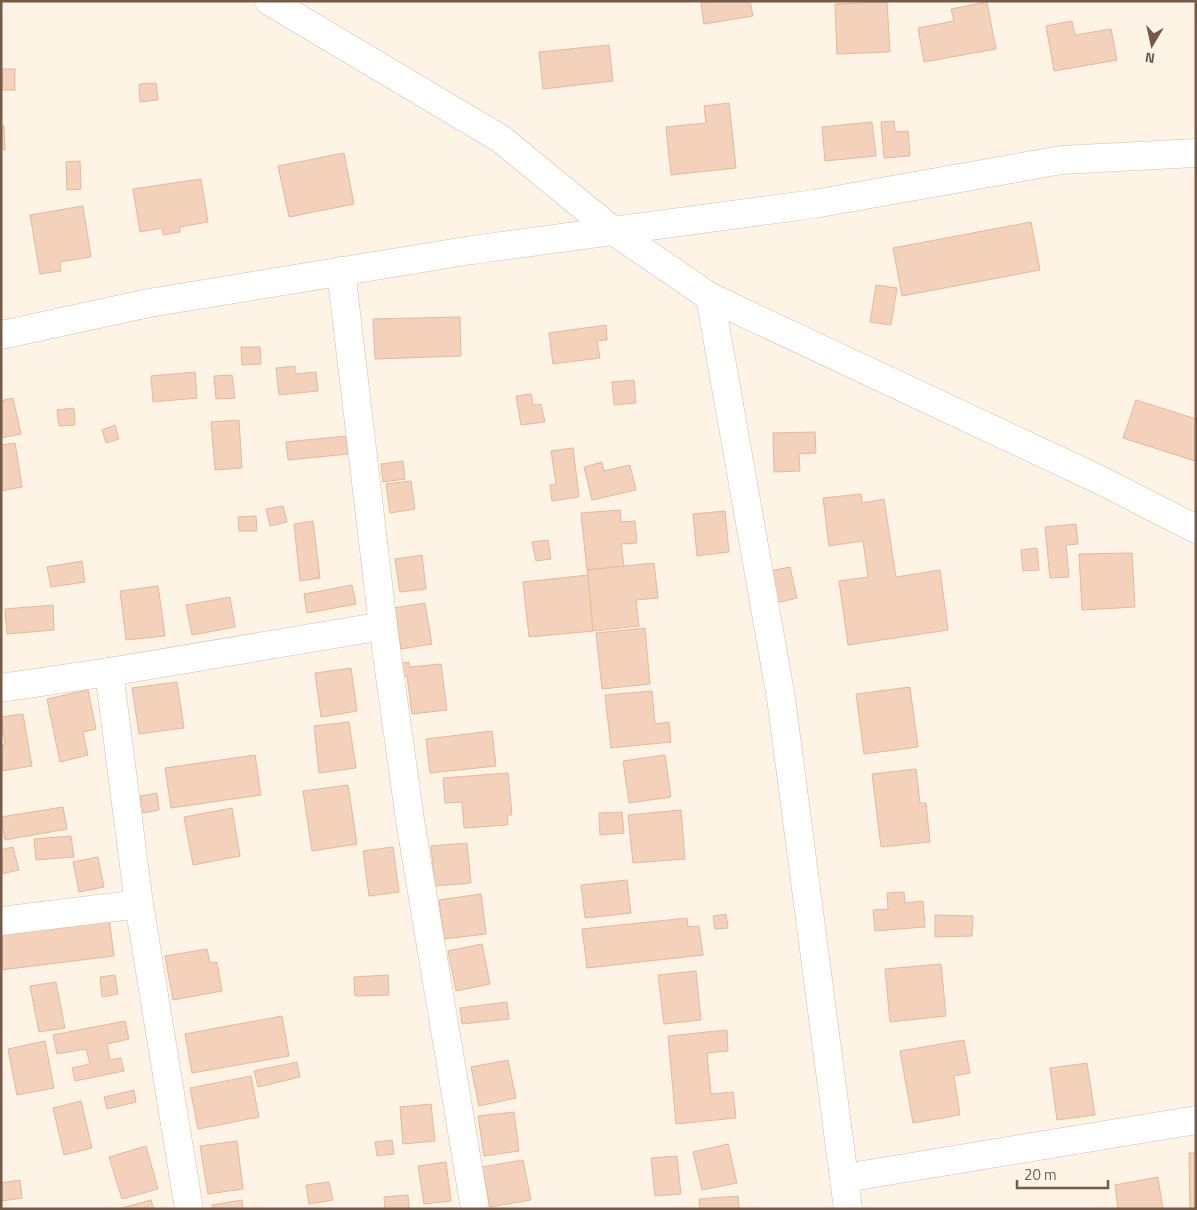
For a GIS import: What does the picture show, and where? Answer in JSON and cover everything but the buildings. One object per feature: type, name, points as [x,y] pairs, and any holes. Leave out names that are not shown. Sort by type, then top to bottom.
[{"type":"street","points":[[268,1],[501,139],[612,230],[710,297],[1091,476],[1196,528]]},
{"type":"street","points":[[1,335],[150,303],[341,271],[612,230],[814,204],[1061,160],[1196,153]]},
{"type":"street","points":[[341,271],[383,626],[410,820],[475,1209]]},
{"type":"street","points":[[710,297],[781,698],[848,1209]]},
{"type":"street","points":[[1,688],[109,672],[383,626]]},
{"type":"street","points":[[109,672],[139,904],[189,1209]]},
{"type":"street","points":[[1,921],[139,904]]},
{"type":"street","points":[[845,1178],[1196,1120]]}]
